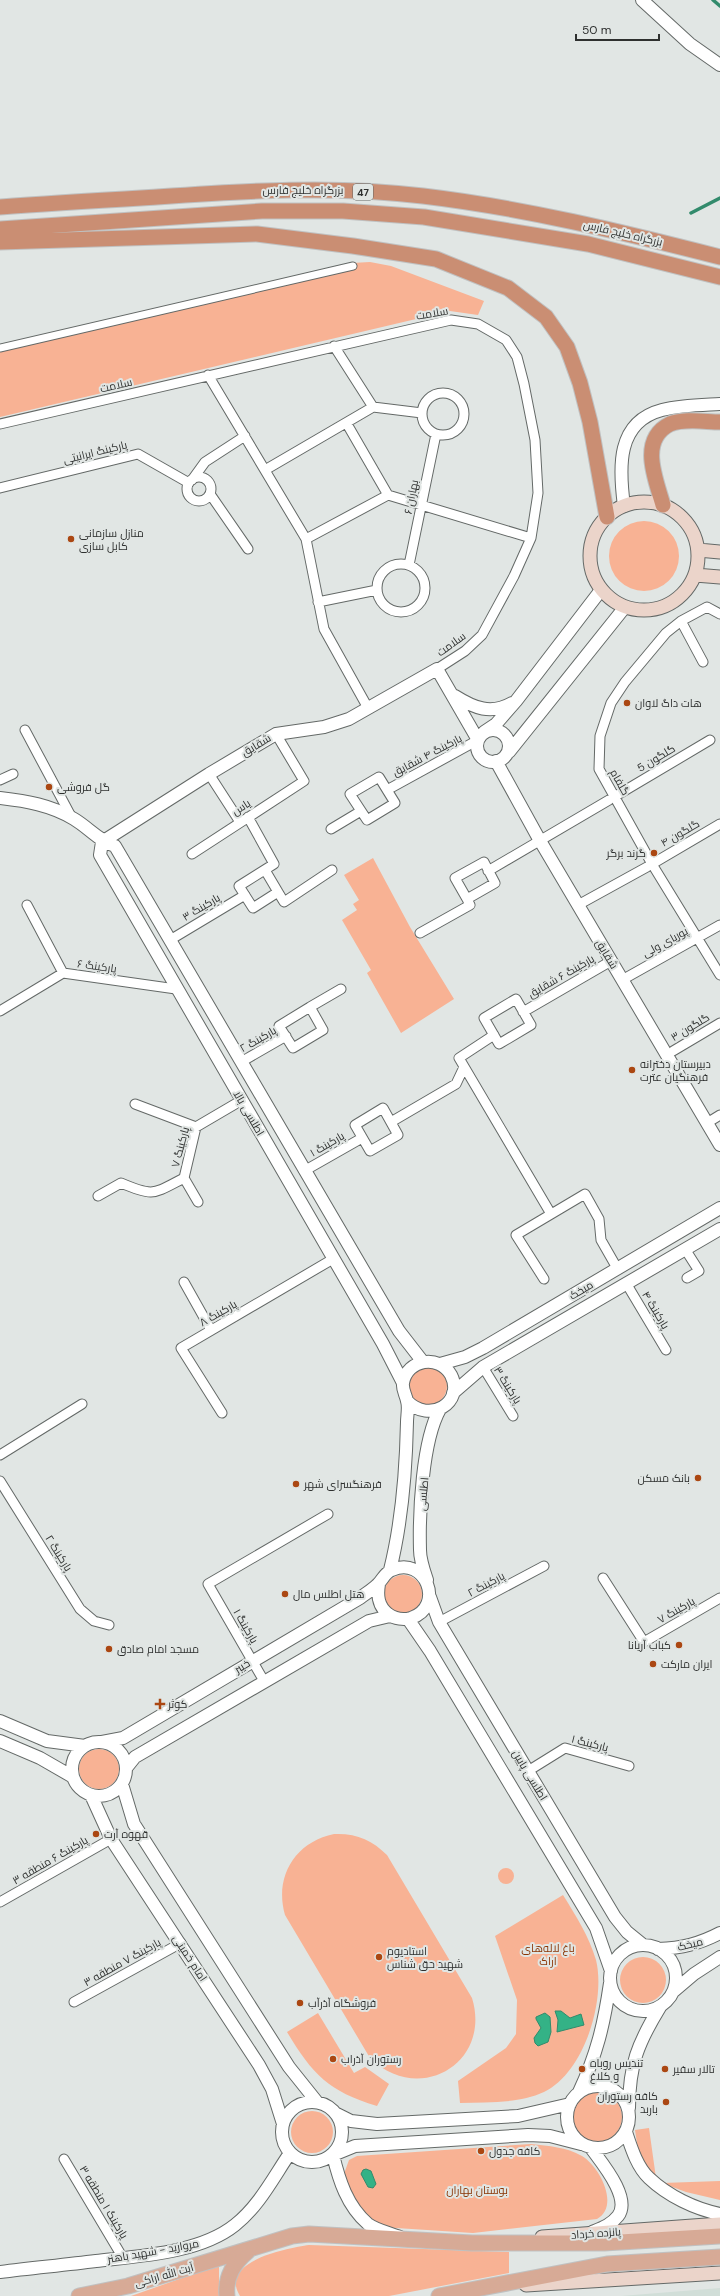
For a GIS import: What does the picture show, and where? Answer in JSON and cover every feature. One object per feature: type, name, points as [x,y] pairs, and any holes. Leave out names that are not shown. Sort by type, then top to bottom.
[{"type":"highway","name":"بزرگراه خلیج فارس","points":[[0,207],[261,190],[346,191],[415,195],[509,209],[594,226],[720,257]]},
{"type":"highway","name":"بزرگراه خلیج فارس","points":[[0,229],[262,211],[343,211],[424,217],[588,244],[720,277]]},
{"type":"highway","points":[[0,242],[257,234],[353,246],[436,259],[508,288],[546,317],[566,347],[580,383],[590,422],[607,517]]},
{"type":"highway","points":[[663,505],[653,471],[651,448],[659,433],[671,424],[686,421],[720,422]]},
{"type":"main road","points":[[644,502],[663,505],[676,512],[687,523],[696,540],[698,550],[695,575],[686,591],[667,605],[644,610],[625,607],[616,603],[601,590],[592,572],[590,552],[595,533],[607,517],[624,506],[644,502]]},
{"type":"main road","points":[[698,550],[720,552]]},
{"type":"main road","points":[[695,575],[720,577]]},
{"type":"main road","name":"پانزده خرداد","points":[[472,2244],[592,2232],[720,2224]]},
{"type":"main road","name":"پانزده خرداد","points":[[249,2250],[277,2238],[309,2234],[472,2244],[604,2243],[720,2236]]},
{"type":"main road","points":[[228,2296],[227,2280],[232,2268],[249,2250]]},
{"type":"main road","name":"آیت الله اراکی","points":[[79,2296],[128,2286],[249,2250]]},
{"type":"main road","points":[[439,2296],[607,2264],[720,2257]]},
{"type":"main road","points":[[475,2288],[720,2272]]},
{"type":"street","points":[[642,0],[690,44],[720,65]]},
{"type":"street","points":[[0,348],[353,266]]},
{"type":"street","name":"سلامت","points":[[0,424],[451,320],[478,324],[506,340],[517,357],[535,440],[538,493],[531,538],[514,576],[482,635],[465,651],[437,669]]},
{"type":"street","points":[[334,346],[373,407]]},
{"type":"street","points":[[208,375],[306,539],[324,629],[368,708]]},
{"type":"street","points":[[447,393],[459,400],[464,414],[460,426],[450,434],[436,434],[425,426],[422,413],[428,400],[433,395],[447,393]]},
{"type":"street","points":[[624,506],[620,480],[621,462],[631,431],[643,418],[662,410],[720,404]]},
{"type":"street","points":[[265,470],[373,407],[422,413]]},
{"type":"street","points":[[346,424],[388,495],[531,538]]},
{"type":"street","name":"بهاران ۶","points":[[409,565],[436,434]]},
{"type":"street","points":[[210,494],[202,501],[194,500],[187,490],[191,481],[205,462],[245,436]]},
{"type":"street","name":"پارکینگ ایرانیتی","points":[[0,488],[138,454],[191,481]]},
{"type":"street","points":[[191,481],[199,477],[206,480],[210,486],[210,494],[248,548]]},
{"type":"street","points":[[306,539],[388,495]]},
{"type":"street","points":[[397,564],[409,565],[416,569],[425,582],[425,594],[419,604],[405,612],[397,612],[383,604],[377,590],[381,574],[386,568],[397,564]]},
{"type":"street","points":[[318,602],[377,590]]},
{"type":"street","points":[[601,590],[516,701],[496,724],[482,736],[478,747],[481,756],[486,760],[496,761],[505,757],[625,607]]},
{"type":"street","name":"گلفام","points":[[720,614],[708,607],[681,621],[666,632],[625,682],[611,703],[600,736],[599,769],[612,798],[649,865],[720,975]]},
{"type":"street","points":[[681,621],[703,662]]},
{"type":"street","points":[[437,669],[482,736]]},
{"type":"street","name":"شقایق","points":[[102,842],[209,774],[276,734],[324,727],[349,719],[437,669]]},
{"type":"street","points":[[454,695],[469,705],[491,710],[506,706],[516,701]]},
{"type":"street","points":[[25,730],[72,818]]},
{"type":"street","points":[[482,736],[494,730],[503,733],[509,742],[509,752]]},
{"type":"street","name":"یاس","points":[[192,854],[304,781],[276,734]]},
{"type":"street","name":"پارکینگ ۴ شقایق","points":[[387,790],[482,736]]},
{"type":"street","name":"گلگون 5","points":[[488,871],[539,839],[710,740]]},
{"type":"street","name":"شقایق","points":[[496,761],[539,839],[720,1145]]},
{"type":"street","points":[[0,780],[13,774]]},
{"type":"street","points":[[209,774],[244,820],[274,864],[239,886],[252,908],[278,892]]},
{"type":"street","points":[[379,777],[395,803],[366,820],[361,811],[350,794],[379,777]]},
{"type":"street","name":"اطلسی بالا","points":[[0,798],[29,801],[72,818],[90,829],[102,842],[115,846],[192,980],[399,1331],[423,1362]]},
{"type":"street","points":[[331,830],[361,811]]},
{"type":"street","name":"گلگون ۴","points":[[578,905],[720,824]]},
{"type":"street","name":"اطلسی بالا","points":[[102,842],[100,855],[176,989],[383,1344],[403,1383]]},
{"type":"street","points":[[420,933],[470,905],[455,878],[484,862],[495,883],[467,899]]},
{"type":"street","points":[[265,870],[284,902],[332,870]]},
{"type":"street","name":"پارکینگ ۳","points":[[170,940],[245,895]]},
{"type":"street","points":[[27,905],[63,973]]},
{"type":"street","name":"پوریای ولی","points":[[622,980],[720,925]]},
{"type":"street","name":"پارکینگ ۶ شقایق","points":[[523,1012],[611,961]]},
{"type":"street","name":"پارکینگ ۶","points":[[0,1010],[63,973],[176,989]]},
{"type":"street","points":[[176,989],[192,980]]},
{"type":"street","points":[[310,1007],[323,1030],[293,1048],[280,1026],[310,1007],[341,989]]},
{"type":"street","points":[[516,999],[531,1025],[499,1044],[494,1035],[484,1018],[516,999]]},
{"type":"street","name":"گلگون ۳","points":[[672,1051],[720,1023]]},
{"type":"street","points":[[494,1035],[459,1058],[551,1214]]},
{"type":"street","name":"پارکینگ ۲","points":[[241,1062],[286,1036]]},
{"type":"street","points":[[391,1122],[456,1084],[464,1067]]},
{"type":"street","name":"پارکینگ ۷","points":[[98,1196],[121,1183],[144,1193],[152,1194],[184,1178],[196,1127],[242,1100]]},
{"type":"street","points":[[135,1104],[196,1127]]},
{"type":"street","points":[[383,1108],[391,1122],[398,1135],[370,1151],[355,1125],[383,1108]]},
{"type":"street","points":[[707,1123],[720,1115]]},
{"type":"street","name":"پارکینگ ۱","points":[[304,1171],[362,1138]]},
{"type":"street","points":[[184,1178],[198,1202]]},
{"type":"street","points":[[544,1279],[516,1235],[585,1194],[599,1219],[600,1240],[626,1283]]},
{"type":"street","name":"میخک","points":[[440,1364],[465,1357],[720,1208]]},
{"type":"street","name":"میخک","points":[[453,1393],[483,1367],[720,1229]]},
{"type":"street","points":[[685,1249],[698,1271],[687,1278]]},
{"type":"street","name":"پارکینگ ۸","points":[[222,1413],[181,1348],[333,1259]]},
{"type":"street","points":[[184,1282],[211,1330]]},
{"type":"street","name":"پارکینگ ۴","points":[[626,1283],[666,1350]]},
{"type":"street","points":[[423,1362],[440,1364],[451,1376],[453,1393],[446,1405],[440,1409],[426,1412],[418,1410],[407,1401],[403,1383],[410,1370],[423,1362]]},
{"type":"street","name":"پارکینگ ۳","points":[[483,1367],[513,1416]]},
{"type":"street","name":"اطلسی","points":[[390,1570],[398,1535],[402,1500],[407,1401]]},
{"type":"street","points":[[0,1455],[82,1404]]},
{"type":"street","name":"اطلسی","points":[[427,1581],[420,1552],[421,1502],[430,1434],[433,1421],[440,1409]]},
{"type":"street","name":"پارکینگ ۲","points":[[0,1481],[80,1610],[94,1621],[109,1625]]},
{"type":"street","name":"پارکینگ ۱","points":[[264,1681],[208,1584],[328,1514]]},
{"type":"street","name":"پارکینگ ۲","points":[[439,1622],[544,1566]]},
{"type":"street","points":[[390,1616],[379,1602],[379,1584],[390,1570],[407,1567],[422,1574],[427,1581],[430,1597],[422,1612],[408,1619],[399,1619],[390,1616],[369,1621],[135,1757],[127,1767],[122,1784],[134,1824],[289,2067],[317,2102],[331,2108],[337,2114],[351,2121],[377,2124],[518,2116],[570,2104]]},
{"type":"street","name":"پارکینگ ۷","points":[[604,1578],[644,1642],[720,1598]]},
{"type":"street","name":"خیبر","points":[[102,1742],[123,1738],[252,1660],[360,1598],[379,1584]]},
{"type":"street","name":"اطلسی پایین","points":[[430,1597],[439,1622],[615,1917],[627,1932],[643,1945]]},
{"type":"street","name":"اطلسی پایین","points":[[408,1619],[430,1651],[596,1928],[610,1977]]},
{"type":"street","points":[[0,1721],[46,1741],[85,1746],[102,1742],[111,1745],[118,1750],[127,1767]]},
{"type":"street","points":[[0,1741],[40,1758],[73,1777],[83,1791],[91,1795],[108,1794],[122,1784]]},
{"type":"street","points":[[73,1777],[74,1760],[85,1746]]},
{"type":"street","name":"پارکینگ ۱","points":[[528,1771],[565,1748],[629,1766]]},
{"type":"street","name":"امام خمینی","points":[[91,1795],[111,1839],[181,1943],[272,2089],[282,2124]]},
{"type":"street","points":[[524,1807],[542,1796]]},
{"type":"street","name":"پارکینگ ۶ منطقه ۳","points":[[0,1902],[111,1839]]},
{"type":"street","name":"میخک","points":[[658,1949],[694,1945],[720,1933]]},
{"type":"street","name":"پارکینگ ۷ منطقه ۳","points":[[74,2002],[181,1943]]},
{"type":"street","points":[[317,2102],[300,2104],[292,2109],[282,2124],[282,2139],[290,2153],[303,2161],[319,2162],[355,2146],[528,2135],[550,2136],[586,2146],[601,2148],[611,2146],[620,2140],[626,2132],[629,2122],[629,2088],[637,2048],[660,2007],[668,2000],[674,1991],[677,1982],[674,1967],[667,1954],[658,1949],[643,1945],[632,1947],[622,1953],[615,1961],[610,1977],[606,2014],[594,2062],[579,2092],[570,2104],[566,2118],[568,2128],[573,2137],[586,2146],[616,2184],[621,2200],[619,2215],[608,2225],[592,2232]]},
{"type":"street","points":[[674,1991],[694,1974],[720,1958]]},
{"type":"street","points":[[610,1977],[613,1993],[619,2002],[628,2008],[644,2011],[660,2007]]},
{"type":"street","points":[[579,2092],[594,2086],[610,2088],[619,2093],[626,2101],[629,2111]]},
{"type":"street","points":[[337,2114],[341,2122],[342,2135],[338,2148],[333,2155],[339,2181],[358,2213],[369,2225],[407,2239]]},
{"type":"street","points":[[626,2132],[633,2153],[648,2178],[681,2201],[720,2214]]},
{"type":"street","name":"مروارید - شهید باهنر","points":[[0,2272],[123,2258],[168,2251],[207,2242],[235,2226],[255,2206],[290,2153]]},
{"type":"street","name":"پارکینگ ۱ منطقه ۳","points":[[64,2159],[123,2258]]},
{"type":"shaded area","points":[[555,2011],[561,2011],[570,2018],[581,2014],[584,2025],[557,2032],[558,2020]]},
{"type":"shaded area","points":[[545,2013],[550,2017],[551,2032],[548,2042],[538,2046],[535,2043],[534,2038],[541,2028],[536,2017]]},
{"type":"shaded area","points":[[366,2169],[371,2171],[376,2184],[373,2188],[368,2187],[361,2174],[363,2170]]},
{"type":"shaded area","points":[[720,2288],[720,2296],[621,2296]]},
{"type":"green space","points":[[370,262],[391,266],[484,301],[478,315],[450,311],[0,417],[0,345],[352,263]]},
{"type":"green space","points":[[644,521],[657,524],[669,531],[676,543],[679,556],[676,569],[669,581],[657,588],[644,591],[631,588],[619,581],[612,569],[609,556],[612,543],[619,531],[631,524]]},
{"type":"green space","points":[[373,858],[410,927],[454,999],[401,1033],[367,973],[371,970],[342,920],[357,910],[353,904],[359,900],[344,875]]},
{"type":"green space","points":[[428,1367],[441,1373],[447,1386],[441,1399],[428,1405],[415,1399],[409,1386],[415,1373]]},
{"type":"green space","points":[[399,1575],[407,1575],[417,1580],[421,1587],[421,1601],[417,1608],[407,1613],[399,1613],[389,1608],[387,1605],[384,1598],[384,1590],[389,1580],[392,1578]]},
{"type":"green space","points":[[99,1749],[107,1751],[113,1755],[117,1761],[119,1769],[117,1777],[113,1783],[107,1787],[99,1789],[91,1787],[85,1783],[81,1777],[79,1769],[81,1761],[85,1755],[91,1751]]},
{"type":"green space","name":"استادیوم شهید حق شناس","points":[[334,1834],[363,1838],[375,1845],[387,1855],[472,1998],[475,2021],[471,2042],[461,2058],[447,2070],[429,2077],[409,2078],[389,2072],[370,2058],[285,1915],[282,1901],[283,1887],[285,1875],[291,1863],[298,1853],[308,1845],[320,1838]]},
{"type":"green space","points":[[503,1868],[509,1868],[514,1873],[512,1882],[509,1884],[503,1884],[498,1879],[498,1873]]},
{"type":"green space","name":"باغ لاله‌های اراک","points":[[563,1895],[582,1926],[590,1943],[596,1960],[598,1976],[598,1995],[594,2014],[589,2034],[581,2052],[570,2069],[558,2083],[544,2092],[524,2099],[460,2103],[458,2081],[506,2048],[516,2034],[517,2000],[495,1936]]},
{"type":"green space","points":[[648,1957],[660,1963],[665,1971],[665,1989],[660,1997],[652,2002],[638,2003],[626,1997],[621,1989],[620,1975],[626,1963],[634,1958]]},
{"type":"green space","points":[[318,2013],[354,2073],[365,2067],[389,2084],[377,2106],[346,2094],[323,2080],[305,2060],[296,2047],[287,2032]]},
{"type":"green space","points":[[597,2092],[606,2094],[617,2103],[622,2117],[620,2126],[611,2137],[597,2142],[588,2140],[577,2131],[572,2117],[574,2108],[583,2097]]},
{"type":"green space","points":[[312,2111],[327,2117],[333,2132],[327,2147],[312,2153],[297,2147],[291,2132],[297,2117]]},
{"type":"green space","points":[[649,2128],[656,2178],[640,2163],[635,2130]]},
{"type":"green space","name":"بوستان بهاران","points":[[531,2144],[557,2147],[576,2153],[589,2161],[601,2177],[605,2187],[607,2205],[604,2213],[597,2219],[473,2233],[381,2227],[367,2220],[341,2182],[349,2160],[357,2156]]},
{"type":"green space","points":[[720,2181],[720,2200],[686,2192],[662,2183]]},
{"type":"green space","points":[[309,2245],[509,2252],[509,2273],[389,2296],[240,2296],[236,2284],[239,2274],[247,2265],[258,2258],[272,2253]]},
{"type":"green space","points":[[219,2265],[219,2296],[131,2296]]},
{"type":"waterway","points":[[713,0],[720,6]]},
{"type":"waterway","points":[[691,213],[720,198]]},
{"type":"place","name":"منازل سازمانی کابل سازی","points":[[71,539]]},
{"type":"place","name":"هات داگ لاوان","points":[[627,703]]},
{"type":"place","name":"گل فروشی","points":[[49,787]]},
{"type":"place","name":"گرند برگر","points":[[654,853]]},
{"type":"place","name":"دبیرستان دخترانه فرهنگیان عترت","points":[[632,1070]]},
{"type":"place","name":"بانک مسکن","points":[[698,1478]]},
{"type":"place","name":"فرهنگسرای شهر","points":[[296,1484]]},
{"type":"place","name":"هتل اطلس مال","points":[[285,1594]]},
{"type":"place","name":"کباب آریانا","points":[[679,1645]]},
{"type":"place","name":"مسجد امام صادق","points":[[109,1649]]},
{"type":"place","name":"ایران مارکت","points":[[653,1664]]},
{"type":"place","name":"کوثر","points":[[160,1704]]},
{"type":"place","name":"قهوه آرت","points":[[96,1834]]},
{"type":"place","name":"استادیوم شهید حق شناس","points":[[379,1957]]},
{"type":"place","name":"فروشگاه آذرآب","points":[[300,2003]]},
{"type":"place","name":"رستوران آذراب","points":[[333,2059]]},
{"type":"place","name":"تندیس روباه و کلاغ","points":[[582,2069]]},
{"type":"place","name":"تالار سفیر","points":[[665,2069]]},
{"type":"place","name":"کافه رستوران باربد","points":[[666,2102]]},
{"type":"place","name":"کافه جدول","points":[[481,2151]]}]
